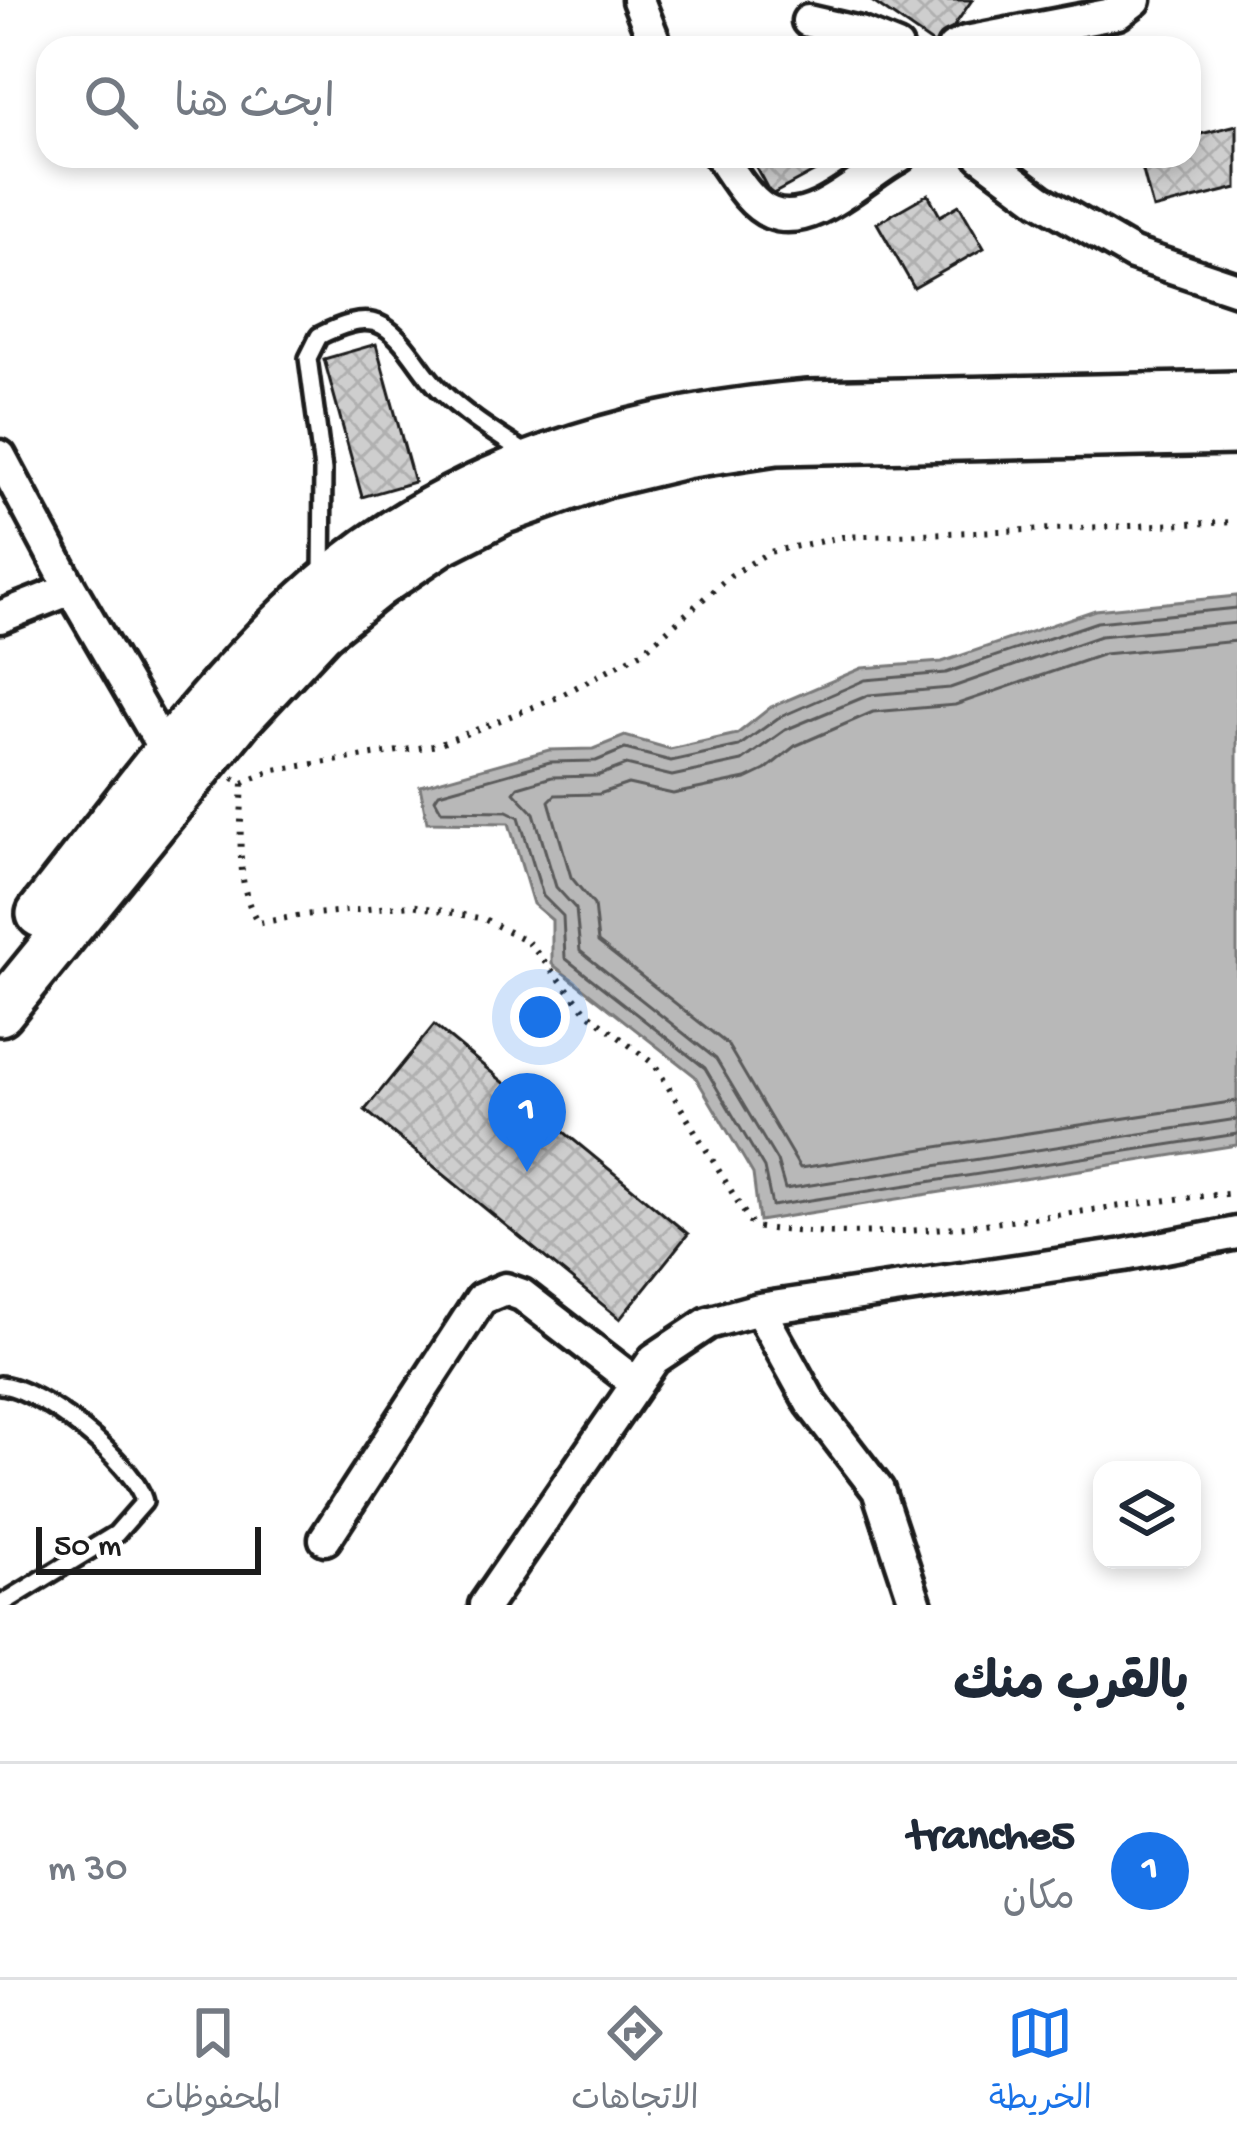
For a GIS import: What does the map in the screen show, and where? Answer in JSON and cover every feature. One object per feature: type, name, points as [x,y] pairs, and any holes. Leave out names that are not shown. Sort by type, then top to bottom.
[{"type":"main road","points":[[0,1012],[205,766],[257,649],[322,608],[408,526],[555,472],[645,428],[754,408],[1237,395]]},
{"type":"main road","points":[[555,472],[776,441],[1237,430]]},
{"type":"main road","points":[[0,965],[205,766]]},
{"type":"street","points":[[638,0],[652,36]]},
{"type":"street","points":[[1010,36],[1118,13],[1135,0]]},
{"type":"street","points":[[812,23],[865,36]]},
{"type":"street","points":[[729,168],[745,191],[771,213],[790,215],[832,202],[882,168]]},
{"type":"street","points":[[997,168],[1040,200],[1133,254],[1237,289]]},
{"type":"street","points":[[0,456],[70,589],[205,766]]},
{"type":"street","points":[[0,616],[70,589]]},
{"type":"street","points":[[485,1605],[654,1359],[708,1323],[760,1309],[1124,1255],[1237,1233]]},
{"type":"street","points":[[325,1539],[482,1299],[505,1289],[522,1295],[637,1384]]},
{"type":"street","points":[[760,1309],[811,1403],[878,1490],[916,1605]]},
{"type":"lane","points":[[322,608],[323,470],[308,358],[319,335],[363,321],[382,325],[437,388],[475,420],[555,472]]},
{"type":"lane","points":[[0,1385],[17,1386],[47,1402],[132,1478],[144,1502],[116,1534],[0,1605]]},
{"type":"path","points":[[1237,522],[842,537],[769,552],[730,576],[642,652],[558,697],[438,745],[275,770],[205,766],[244,871],[249,910],[259,923],[412,905],[484,919],[527,941],[588,1012],[655,1065],[753,1227],[809,1234],[916,1231],[1237,1193]]},
{"type":"water","points":[[1237,596],[1237,1145],[759,1221],[753,1174],[695,1076],[552,964],[552,920],[533,904],[509,823],[427,822],[420,786],[549,750],[593,749],[625,736],[670,749],[737,734],[771,707],[862,668],[942,662],[1095,610]]},
{"type":"building","points":[[870,0],[972,0],[947,36],[922,36]]},
{"type":"building","points":[[1237,125],[1237,188],[1153,209],[1142,168],[1201,168],[1201,134]]},
{"type":"building","points":[[756,168],[821,168],[771,195]]},
{"type":"building","points":[[928,194],[940,216],[959,205],[984,248],[914,288],[877,223]]},
{"type":"building","points":[[376,344],[414,482],[362,497],[324,359]]},
{"type":"building","points":[[434,1025],[688,1234],[620,1319],[365,1110]]},
{"type":"place","name":"tranche5","points":[[527,1172]]}]
